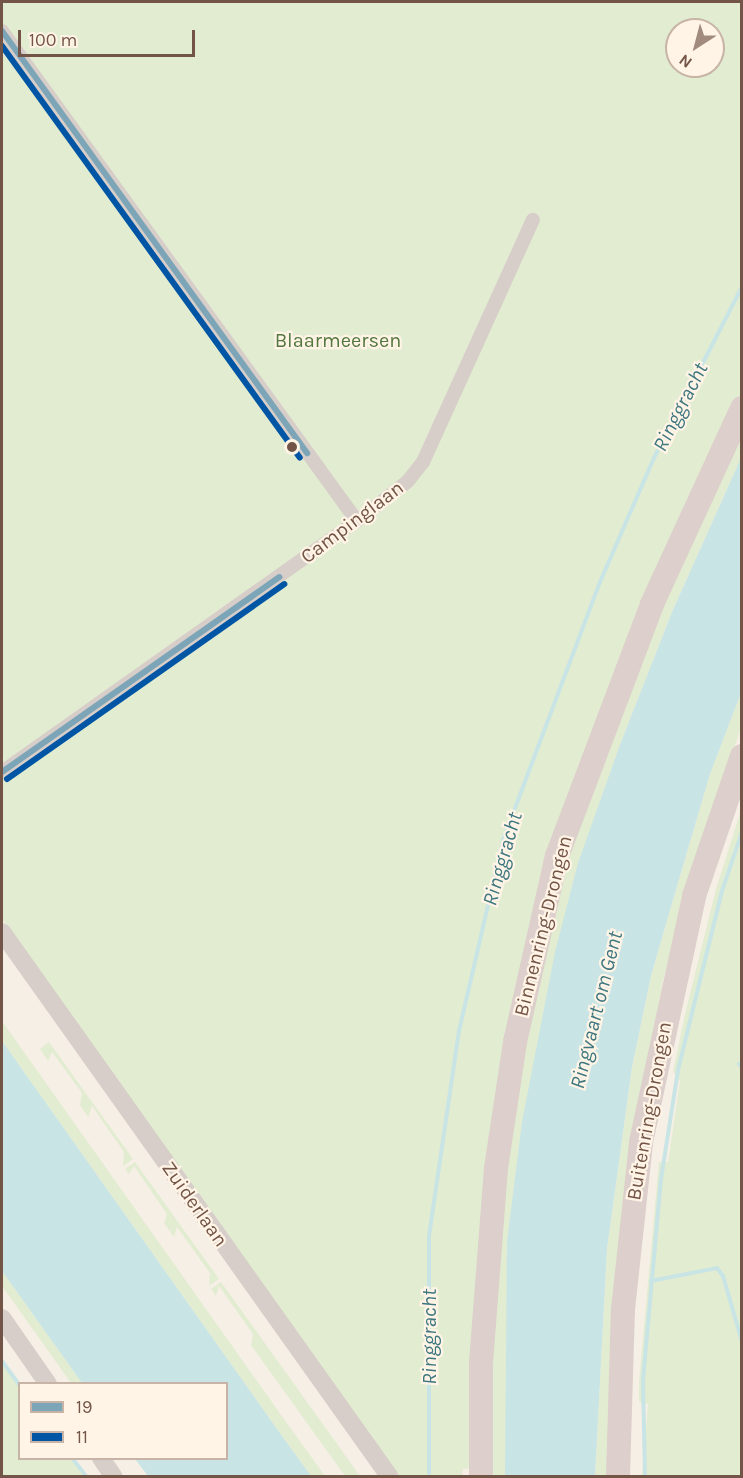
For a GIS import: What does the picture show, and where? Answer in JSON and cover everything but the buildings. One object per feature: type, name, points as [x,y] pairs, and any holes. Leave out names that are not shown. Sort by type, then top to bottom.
[{"type":"highway","name":"Binnenring-Drongen","points":[[482,1476],[484,1302],[502,1118],[557,856],[652,604],[741,408]]},
{"type":"highway","name":"Buitenring-Drongen","points":[[618,1476],[623,1309],[641,1142],[694,896],[741,756]]},
{"type":"highway","points":[[468,1476],[468,1367],[474,1312],[484,1302]]},
{"type":"street","points":[[2,31],[357,521]]},
{"type":"street","name":"Campinglaan","points":[[2,772],[357,521],[408,481],[423,462],[533,220]]},
{"type":"street","name":"Zuiderlaan","points":[[2,932],[389,1476]]},
{"type":"street","points":[[2,1318],[47,1382]]},
{"type":"street","points":[[102,1460],[113,1476]]},
{"type":"green space","name":"Blaarmeersen","points":[[2,2],[741,2],[741,458],[672,612],[621,742],[505,1476],[490,1476],[489,1466],[463,1469],[462,1476],[398,1476],[2,919]]},
{"type":"green space","points":[[741,693],[741,728],[685,895],[663,981],[630,1152],[609,1476],[595,1476],[607,1249],[632,1067],[651,976],[675,893],[710,774]]},
{"type":"green space","points":[[741,810],[741,1476],[642,1476],[648,1404],[639,1402],[639,1382],[659,1162],[668,1162],[680,1081],[673,1072],[716,889]]},
{"type":"green space","points":[[2,1021],[325,1476],[311,1476],[277,1429],[2,1041]]},
{"type":"green space","points":[[49,1042],[133,1159],[123,1166],[124,1152],[92,1106],[88,1117],[80,1105],[82,1093],[52,1052],[48,1061],[40,1049]]},
{"type":"green space","points":[[135,1162],[219,1279],[209,1286],[210,1273],[177,1227],[174,1237],[164,1223],[167,1214],[134,1166],[129,1174],[125,1169]]},
{"type":"green space","points":[[2,1271],[81,1382],[70,1382],[2,1286]]},
{"type":"green space","points":[[221,1282],[360,1476],[345,1476],[251,1345],[253,1334],[219,1286],[216,1296],[211,1289]]},
{"type":"green space","points":[[2,1361],[18,1385],[18,1460],[74,1460],[86,1476],[2,1476]]},
{"type":"water","name":"Ringvaart om Gent","points":[[741,458],[741,693],[710,774],[675,893],[651,976],[632,1067],[607,1249],[595,1476],[505,1476],[507,1242],[522,1122],[555,952],[578,863],[621,742],[672,612]]},
{"type":"water","points":[[2,1041],[311,1476],[148,1476],[136,1460],[228,1460],[228,1382],[81,1382],[2,1271]]},
{"type":"waterway","name":"Ringgracht","points":[[429,1473],[429,1236],[459,1031],[503,840],[600,582],[654,458],[742,287]]},
{"type":"waterway","points":[[645,1476],[643,1380],[661,1179],[678,1070],[722,891],[742,832]]},
{"type":"waterway","points":[[739,1064],[742,1067]]},
{"type":"waterway","points":[[651,1281],[717,1268],[723,1276],[742,1342]]},
{"type":"waterway","points":[[2,1361],[18,1383]]},
{"type":"waterway","points":[[74,1460],[86,1476]]},
{"type":"transit line","name":"19","points":[[2,31],[307,453]]},
{"type":"transit line","name":"11","points":[[2,46],[300,458]]},
{"type":"transit line","name":"19","points":[[2,772],[279,577]]},
{"type":"transit line","name":"11","points":[[7,779],[284,584]]}]
